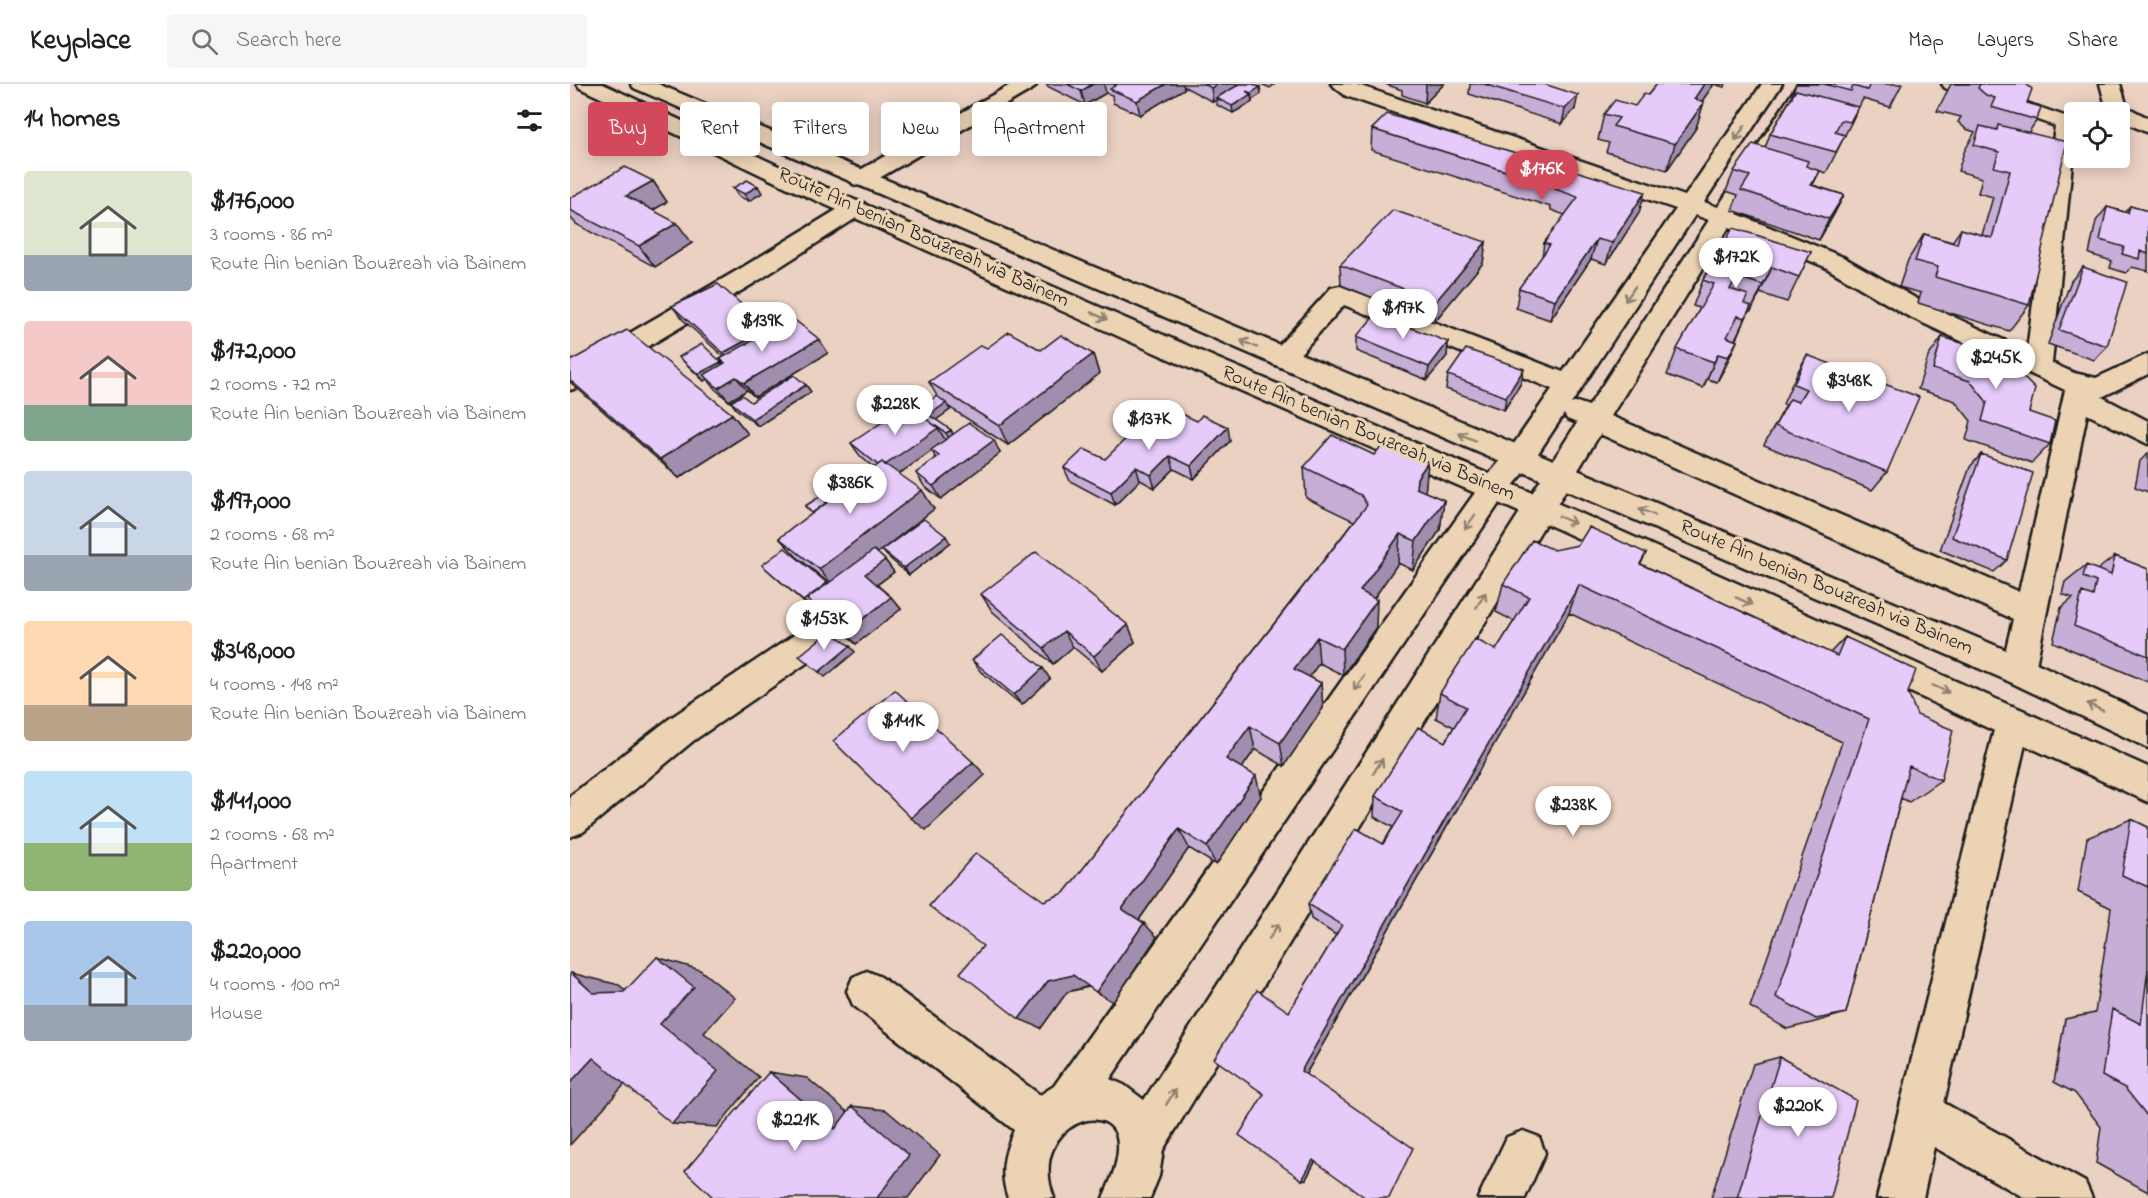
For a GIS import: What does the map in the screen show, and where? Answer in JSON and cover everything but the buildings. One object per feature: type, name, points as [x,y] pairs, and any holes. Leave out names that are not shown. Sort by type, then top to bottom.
[{"type":"street","name":"Route Ain benian Bouzreah via Bainem","points":[[587,84],[856,208],[1494,488],[2148,785]]},
{"type":"street","name":"Route Ain benian Bouzreah via Bainem","points":[[641,84],[2019,670],[2148,732]]},
{"type":"street","points":[[861,179],[1027,84]]},
{"type":"street","points":[[1341,84],[1353,92],[1724,217],[1834,262],[1915,309],[2067,381],[2148,434]]},
{"type":"street","points":[[1020,1188],[1030,1144],[1056,1112],[1494,488],[1519,459],[1772,84]]},
{"type":"street","points":[[1140,1146],[1538,508],[1808,84]]},
{"type":"street","points":[[1952,84],[2064,120]]},
{"type":"street","points":[[2110,84],[2112,102]]},
{"type":"street","points":[[2130,119],[2148,127]]},
{"type":"street","points":[[2038,366],[2064,168]]},
{"type":"street","points":[[570,380],[747,276],[856,208]]},
{"type":"street","points":[[1282,358],[1340,294],[1563,394],[1596,420],[2031,612]]},
{"type":"street","points":[[2079,390],[2099,388],[2148,363]]},
{"type":"street","points":[[2019,670],[2079,390]]},
{"type":"street","points":[[570,819],[681,730],[818,637]]},
{"type":"street","points":[[1900,1198],[2013,722]]},
{"type":"street","points":[[867,991],[1056,1112]]},
{"type":"street","points":[[1056,1112],[1090,1096],[1108,1099],[1124,1108],[1135,1125],[1140,1146],[1138,1172],[1126,1198]]},
{"type":"street","points":[[1920,1114],[2068,1198]]},
{"type":"street","points":[[1501,1198],[1523,1153]]}]
